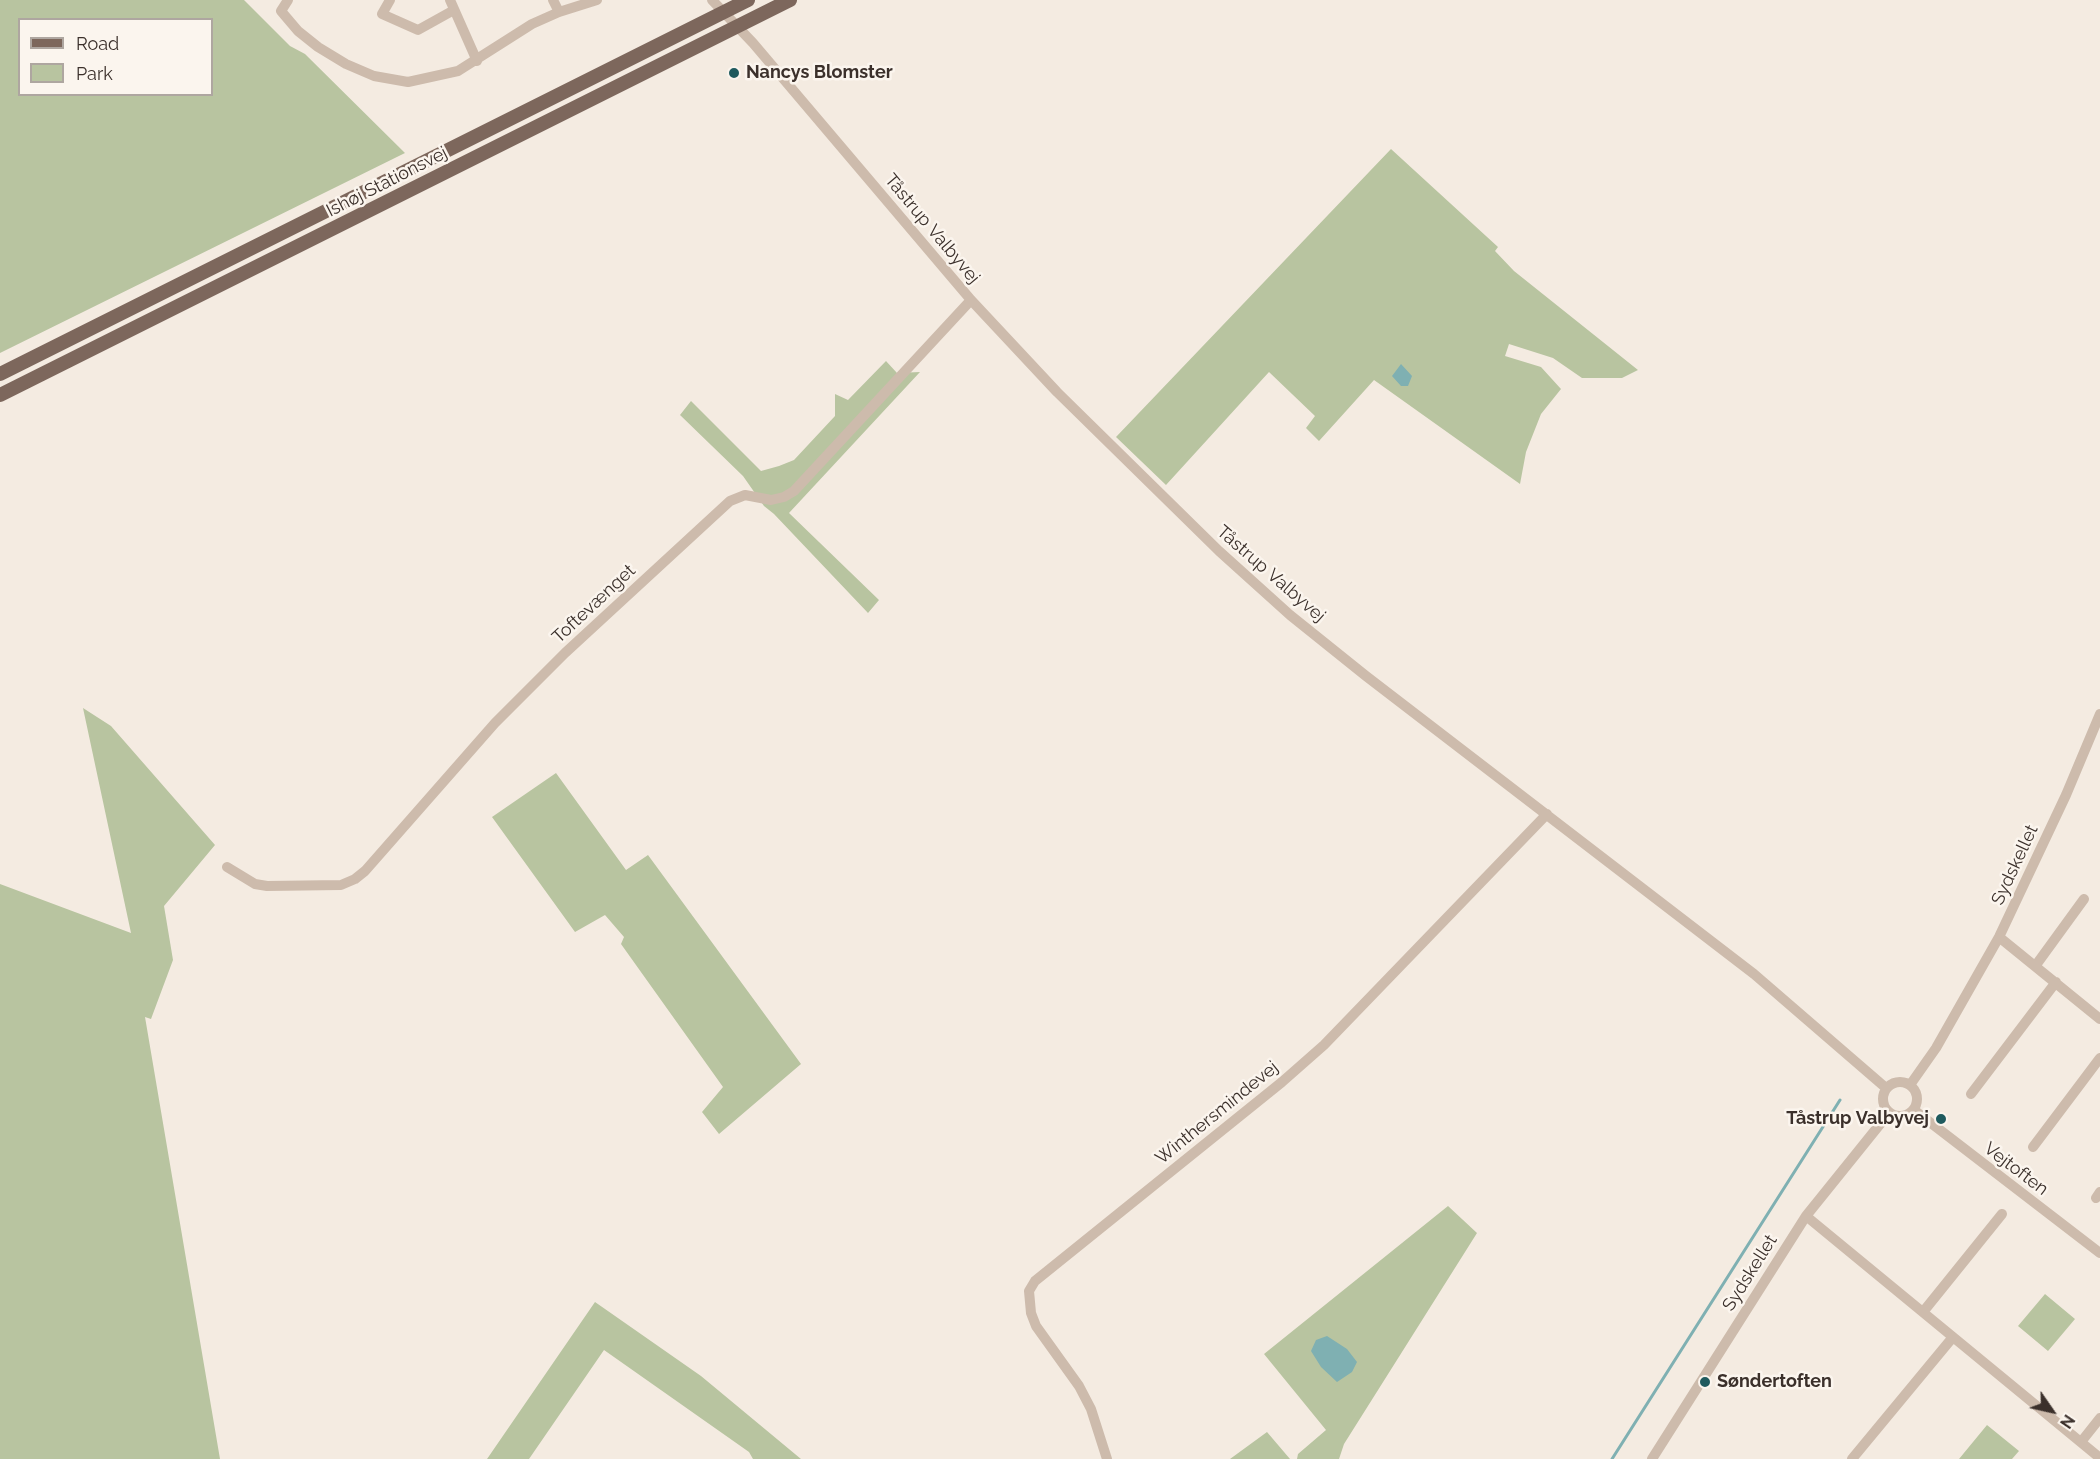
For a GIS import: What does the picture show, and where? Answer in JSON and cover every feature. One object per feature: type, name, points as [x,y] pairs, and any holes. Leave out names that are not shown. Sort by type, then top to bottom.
[{"type":"main road","name":"Ishøj Stationsvej","points":[[0,374],[748,0]]},
{"type":"main road","name":"Ishøj Stationsvej","points":[[0,395],[790,0]]},
{"type":"street","points":[[288,0],[280,11],[298,31],[346,64],[374,76],[408,82],[458,71],[532,24],[559,12],[597,0]]},
{"type":"street","points":[[390,0],[382,14],[418,30],[452,5],[477,61]]},
{"type":"street","points":[[553,0],[559,12]]},
{"type":"street","name":"Tåstrup Valbyvej","points":[[712,0],[971,300],[1057,392],[1154,489],[1290,615],[1754,974],[1887,1088]]},
{"type":"street","name":"Toftevænget","points":[[227,867],[255,884],[267,886],[341,885],[355,879],[365,871],[495,723],[565,653],[730,501],[745,495],[771,500],[784,497],[794,491],[971,300]]},
{"type":"street","name":"Sydskellet","points":[[1910,1085],[1941,1039],[1999,937],[2066,795],[2100,714]]},
{"type":"street","name":"Winthersmindevej","points":[[1107,1459],[1091,1409],[1079,1386],[1036,1326],[1031,1313],[1029,1291],[1035,1281],[1324,1046],[1547,814]]},
{"type":"street","points":[[2036,965],[2084,899]]},
{"type":"street","points":[[1999,937],[2099,1017]]},
{"type":"street","points":[[1971,1094],[2056,982]]},
{"type":"street","points":[[2033,1147],[2100,1058]]},
{"type":"street","points":[[1895,1082],[1910,1085],[1918,1097],[1914,1110],[1905,1116],[1889,1113],[1883,1104],[1887,1088],[1895,1082]]},
{"type":"street","name":"Vejtoften","points":[[1914,1110],[2100,1253]]},
{"type":"street","name":"Sydskellet","points":[[1652,1459],[1806,1216],[1889,1113]]},
{"type":"street","points":[[1923,1312],[2002,1214]]},
{"type":"street","points":[[1806,1216],[2100,1458]]},
{"type":"street","points":[[1852,1459],[1953,1337]]},
{"type":"street","points":[[2081,1442],[2100,1418]]},
{"type":"green space","points":[[0,0],[244,0],[290,46],[305,54],[405,153],[0,353]]},
{"type":"green space","points":[[1391,149],[1498,247],[1495,251],[1514,271],[1638,370],[1622,378],[1582,378],[1553,358],[1509,344],[1505,356],[1541,367],[1561,389],[1541,414],[1526,452],[1520,484],[1374,380],[1319,441],[1306,428],[1315,416],[1269,372],[1166,485],[1116,437]]},
{"type":"green space","points":[[886,361],[897,373],[920,372],[789,513],[879,600],[868,613],[764,506],[743,476],[680,415],[691,401],[761,471],[794,460],[835,416],[835,394],[848,400]]},
{"type":"green space","points":[[83,708],[111,726],[215,845],[164,906],[173,960],[151,1019],[145,1017],[220,1459],[0,1459],[0,884],[131,933]]},
{"type":"green space","points":[[556,773],[626,870],[648,855],[801,1064],[719,1134],[702,1112],[723,1087],[621,944],[624,937],[605,915],[575,932],[492,817]]},
{"type":"green space","points":[[1448,1206],[1477,1233],[1344,1444],[1339,1459],[1297,1459],[1298,1454],[1326,1430],[1264,1354]]},
{"type":"green space","points":[[2045,1294],[2075,1319],[2048,1351],[2018,1326]]},
{"type":"green space","points":[[595,1302],[701,1376],[801,1459],[753,1459],[749,1452],[604,1350],[529,1459],[487,1459]]},
{"type":"green space","points":[[1987,1425],[2019,1451],[2012,1459],[1959,1459]]},
{"type":"green space","points":[[1267,1432],[1290,1459],[1230,1459]]},
{"type":"water","points":[[1401,364],[1412,376],[1408,386],[1401,386],[1392,376]]},
{"type":"water","points":[[1327,1336],[1347,1349],[1357,1362],[1352,1372],[1337,1382],[1321,1367],[1311,1351],[1316,1340]]},
{"type":"waterway","points":[[1612,1459],[1840,1100]]},
{"type":"place","name":"Nancys Blomster","points":[[734,73]]},
{"type":"place","name":"Tåstrup Valbyvej","points":[[1941,1119]]},
{"type":"place","name":"Søndertoften","points":[[1705,1382]]}]
